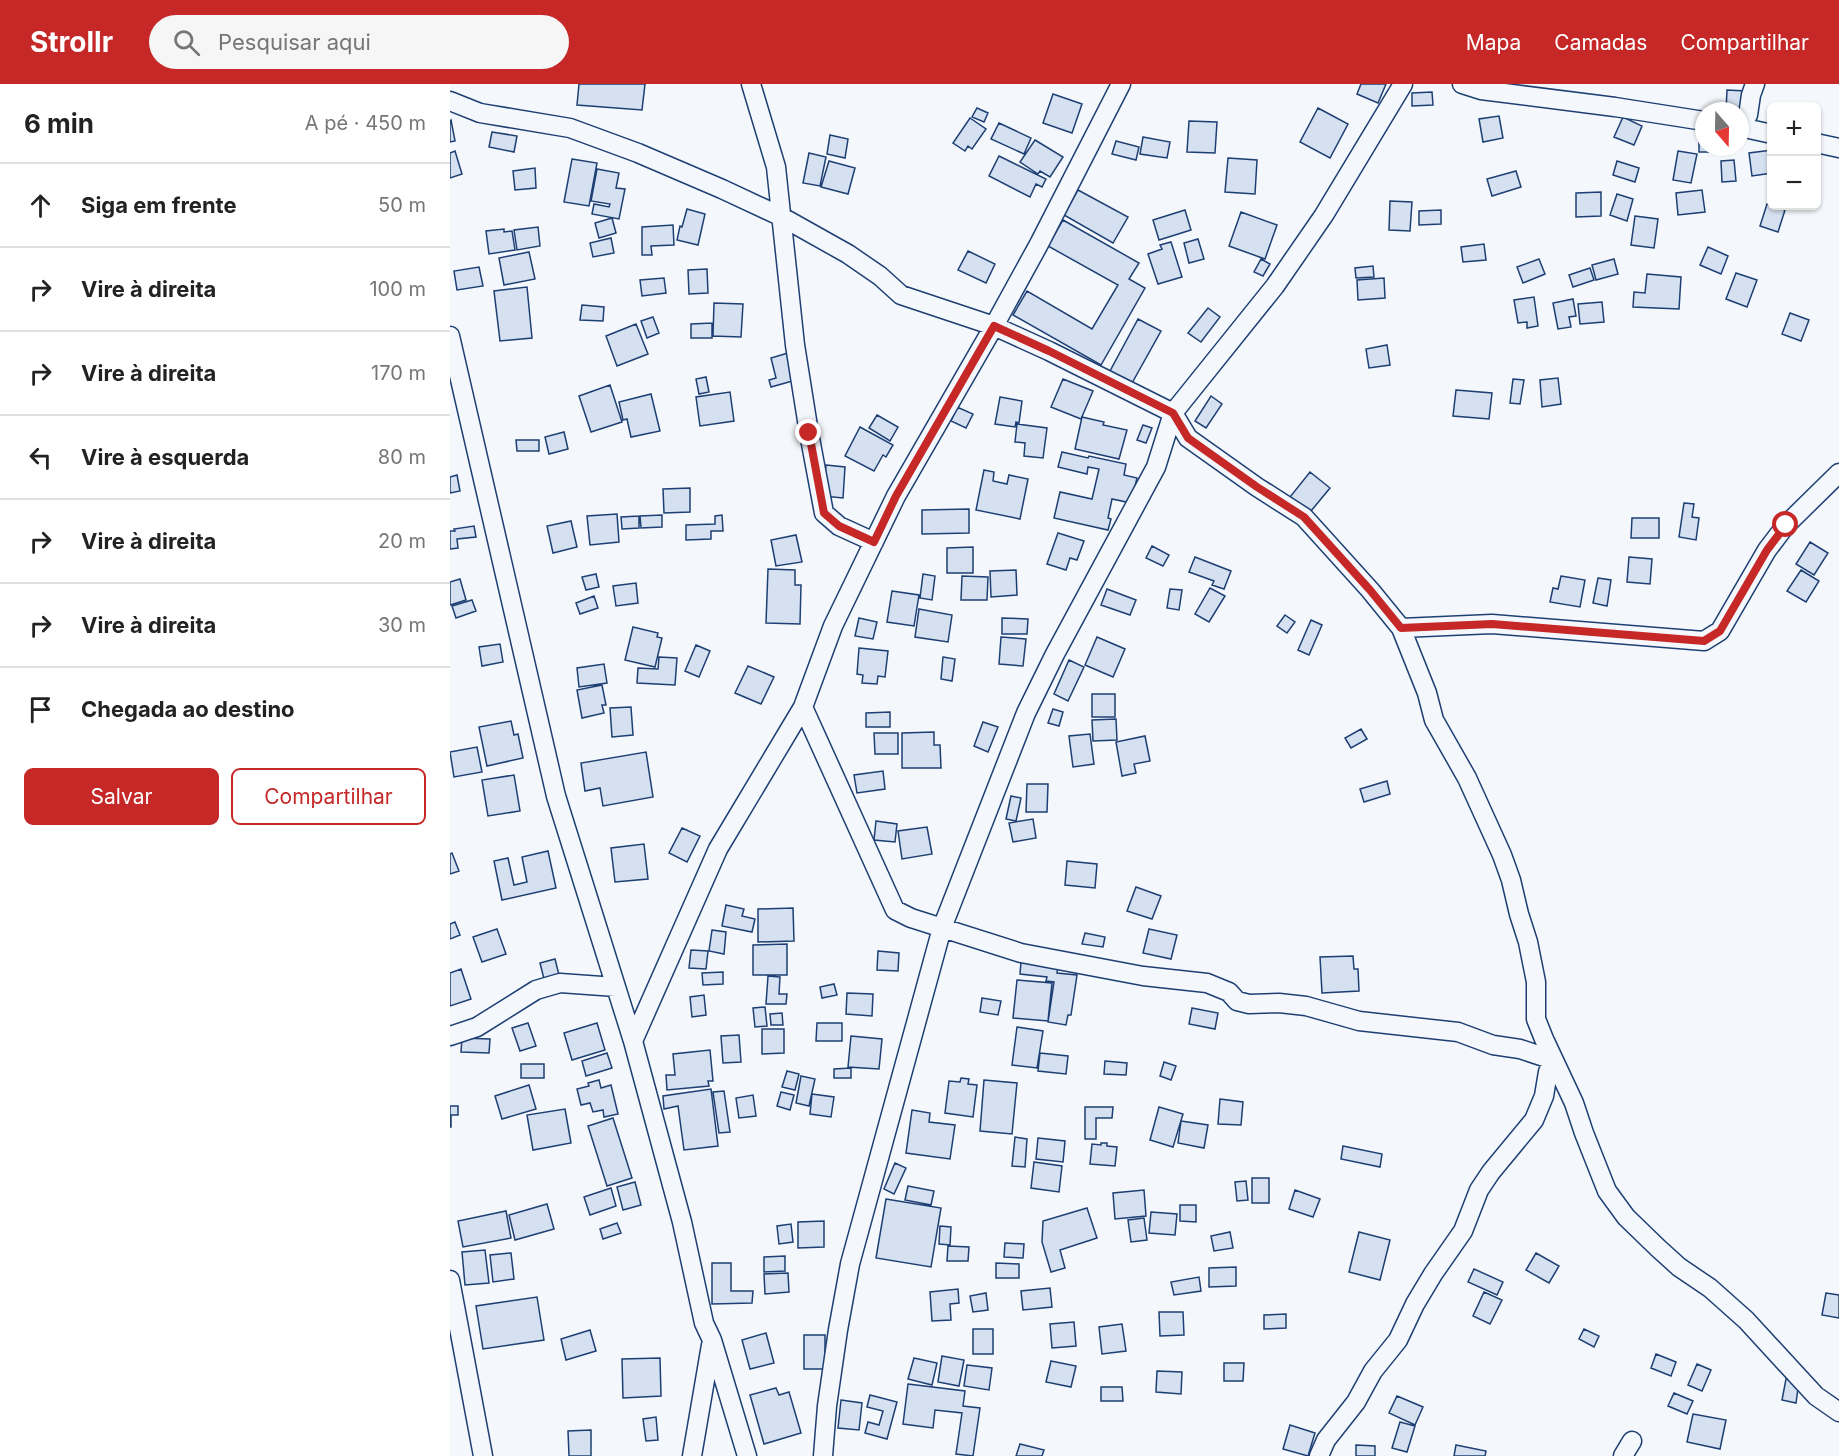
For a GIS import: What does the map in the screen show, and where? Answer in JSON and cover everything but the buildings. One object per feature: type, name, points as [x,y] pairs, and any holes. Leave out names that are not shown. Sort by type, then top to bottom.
[{"type":"street","points":[[751,84],[776,166],[795,345],[810,444],[824,513],[839,526],[874,542]]},
{"type":"street","points":[[633,1041],[718,849],[803,707],[833,626],[896,496],[1044,235],[1121,84]]},
{"type":"street","points":[[823,1456],[838,1330],[850,1264],[942,928],[1026,713],[1060,644],[1156,467],[1173,413],[1275,286],[1324,215],[1403,84]]},
{"type":"street","points":[[1462,84],[1481,90],[1695,120]]},
{"type":"street","points":[[1749,108],[1755,84]]},
{"type":"street","points":[[450,101],[480,113],[570,128],[638,153],[782,217],[848,254],[880,276],[901,295],[994,326],[1173,413],[1188,438],[1304,517],[1401,628],[1427,693],[1434,720],[1467,778],[1508,871],[1534,971],[1536,1019],[1574,1103],[1607,1191],[1626,1217],[1679,1267],[1710,1288],[1746,1320],[1816,1396],[1839,1412]]},
{"type":"street","points":[[1749,129],[1767,133]]},
{"type":"street","points":[[1821,144],[1839,148]]},
{"type":"street","points":[[450,336],[556,796],[633,1041],[682,1222],[704,1323],[747,1456]]},
{"type":"street","points":[[1401,628],[1492,624],[1704,641],[1720,631],[1767,550],[1786,525],[1839,473]]},
{"type":"street","points":[[803,707],[895,910],[911,918],[1021,953],[1143,976],[1207,983],[1228,992],[1237,1001],[1249,1004],[1279,1003],[1306,1006],[1359,1021],[1458,1032],[1493,1045],[1520,1049],[1553,1060]]},
{"type":"street","points":[[450,1036],[477,1027],[536,990],[560,983],[616,987]]},
{"type":"street","points":[[1319,1456],[1326,1440],[1356,1402],[1373,1371],[1398,1340],[1415,1304],[1463,1231],[1479,1190],[1534,1120],[1544,1096],[1548,1072],[1553,1060]]},
{"type":"street","points":[[450,1280],[483,1456]]},
{"type":"street","points":[[692,1456],[711,1340]]},
{"type":"route","points":[[809,433],[824,513],[839,526],[874,542],[896,496],[994,326],[1173,413],[1188,438],[1304,517],[1401,628],[1492,624],[1704,641],[1720,631],[1767,550],[1786,525]]}]
